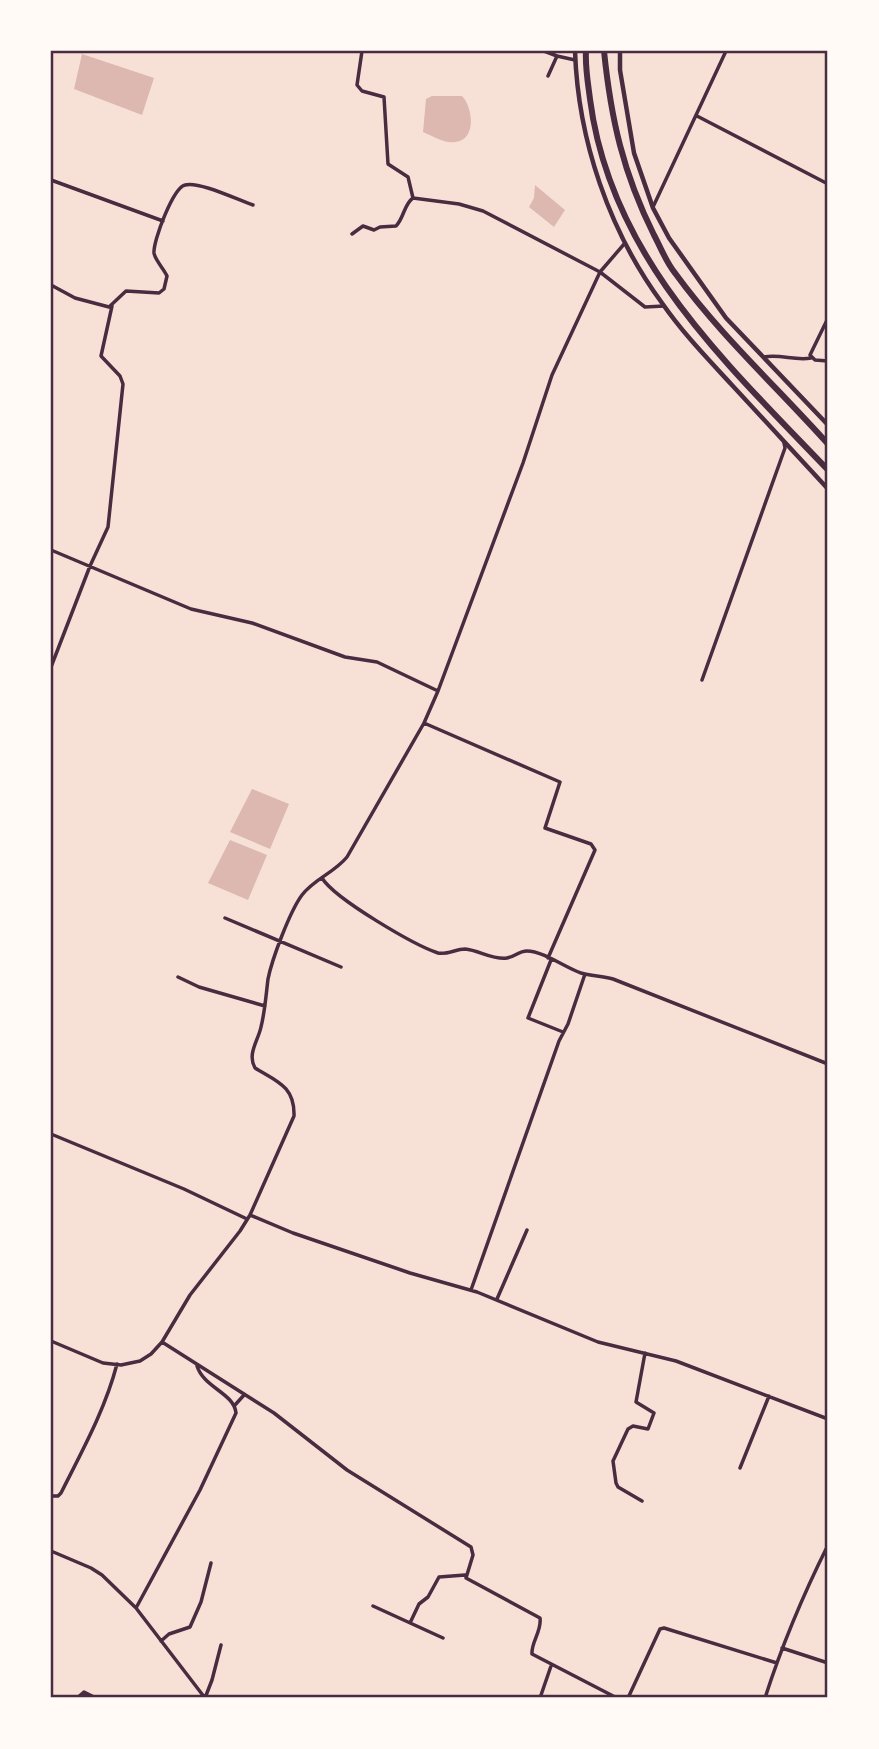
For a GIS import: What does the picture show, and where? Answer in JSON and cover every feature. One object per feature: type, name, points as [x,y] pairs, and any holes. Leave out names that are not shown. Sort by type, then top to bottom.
[{"type":"highway","points":[[586,51],[592,114],[600,154],[615,193],[649,263],[699,332],[828,470]]},
{"type":"highway","points":[[604,51],[608,93],[623,165],[646,220],[673,271],[724,334],[828,444]]},
{"type":"street","points":[[362,51],[357,85],[362,91],[384,97],[388,164],[408,177],[413,198]]},
{"type":"street","points":[[544,51],[575,60]]},
{"type":"street","points":[[575,51],[579,103],[593,165],[625,243],[664,306],[700,350],[828,489]]},
{"type":"street","points":[[620,51],[620,70],[634,152],[653,208],[669,238],[726,318],[828,425]]},
{"type":"street","points":[[653,208],[726,51]]},
{"type":"street","points":[[548,76],[557,56]]},
{"type":"street","points":[[697,116],[828,184]]},
{"type":"street","points":[[51,180],[163,221]]},
{"type":"street","points":[[51,667],[109,520],[122,379],[104,360],[101,352],[112,306],[125,291],[154,293],[163,289],[167,276],[155,257],[154,250],[163,221],[178,189],[188,184],[253,205]]},
{"type":"street","points":[[352,234],[363,226],[374,230],[396,226],[408,202],[413,198],[459,204],[483,211],[600,272],[645,307],[664,306]]},
{"type":"street","points":[[51,1342],[103,1363],[140,1361],[162,1342],[190,1296],[248,1217],[295,1116],[292,1095],[286,1088],[254,1068],[251,1057],[261,1027],[270,970],[281,941],[300,898],[346,857],[424,723],[523,463],[552,375],[600,272],[625,243]]},
{"type":"street","points":[[51,285],[75,298],[105,307],[112,306]]},
{"type":"street","points":[[811,358],[828,318]]},
{"type":"street","points":[[765,357],[778,355],[828,361]]},
{"type":"street","points":[[702,681],[785,448],[783,441]]},
{"type":"street","points":[[51,550],[191,609],[252,623],[345,657],[377,662],[438,691]]},
{"type":"street","points":[[424,723],[472,746],[558,780],[561,785],[545,828],[594,846],[595,853],[549,959],[528,1018],[563,1032]]},
{"type":"street","points":[[322,878],[327,887],[343,900],[438,953],[467,950],[507,958],[527,951],[585,974],[612,979],[828,1064]]},
{"type":"street","points":[[225,918],[341,967]]},
{"type":"street","points":[[471,1290],[585,974]]},
{"type":"street","points":[[178,977],[199,987],[265,1006]]},
{"type":"street","points":[[51,1134],[248,1217],[410,1273],[471,1290],[598,1342],[676,1361],[828,1419]]},
{"type":"street","points":[[497,1300],[527,1230]]},
{"type":"street","points":[[162,1342],[274,1413],[322,1453],[365,1482],[471,1547],[473,1555],[465,1575]]},
{"type":"street","points":[[642,1501],[618,1487],[612,1467],[615,1454],[628,1429],[633,1426],[648,1429],[654,1413],[636,1402],[645,1353]]},
{"type":"street","points":[[51,1496],[61,1493],[108,1393],[117,1364]]},
{"type":"street","points":[[197,1366],[204,1380],[235,1405]]},
{"type":"street","points":[[136,1608],[200,1490],[234,1418],[235,1405],[244,1395]]},
{"type":"street","points":[[740,1468],[769,1396]]},
{"type":"street","points":[[765,1698],[782,1648],[828,1545]]},
{"type":"street","points":[[51,1551],[102,1575],[136,1608],[205,1698]]},
{"type":"street","points":[[161,1641],[169,1634],[190,1627],[201,1602],[211,1563]]},
{"type":"street","points":[[410,1623],[419,1604],[428,1597],[439,1577],[465,1575]]},
{"type":"street","points":[[465,1575],[469,1580],[540,1618],[541,1625],[531,1651],[536,1657],[617,1698]]},
{"type":"street","points":[[373,1606],[443,1637]]},
{"type":"street","points":[[628,1698],[660,1629],[664,1628],[777,1663]]},
{"type":"street","points":[[205,1698],[221,1645]]},
{"type":"street","points":[[782,1648],[828,1663]]},
{"type":"street","points":[[540,1698],[551,1666]]},
{"type":"street","points":[[77,1698],[84,1692],[96,1698]]},
{"type":"shaded area","points":[[82,54],[154,78],[142,115],[74,89]]},
{"type":"shaded area","points":[[432,96],[462,96],[466,101],[471,122],[467,136],[462,140],[447,142],[423,132],[426,99]]},
{"type":"shaded area","points":[[535,185],[565,210],[554,227],[529,207],[534,198]]},
{"type":"shaded area","points":[[252,789],[289,804],[270,849],[230,832]]},
{"type":"shaded area","points":[[230,840],[267,855],[248,900],[208,883]]}]
